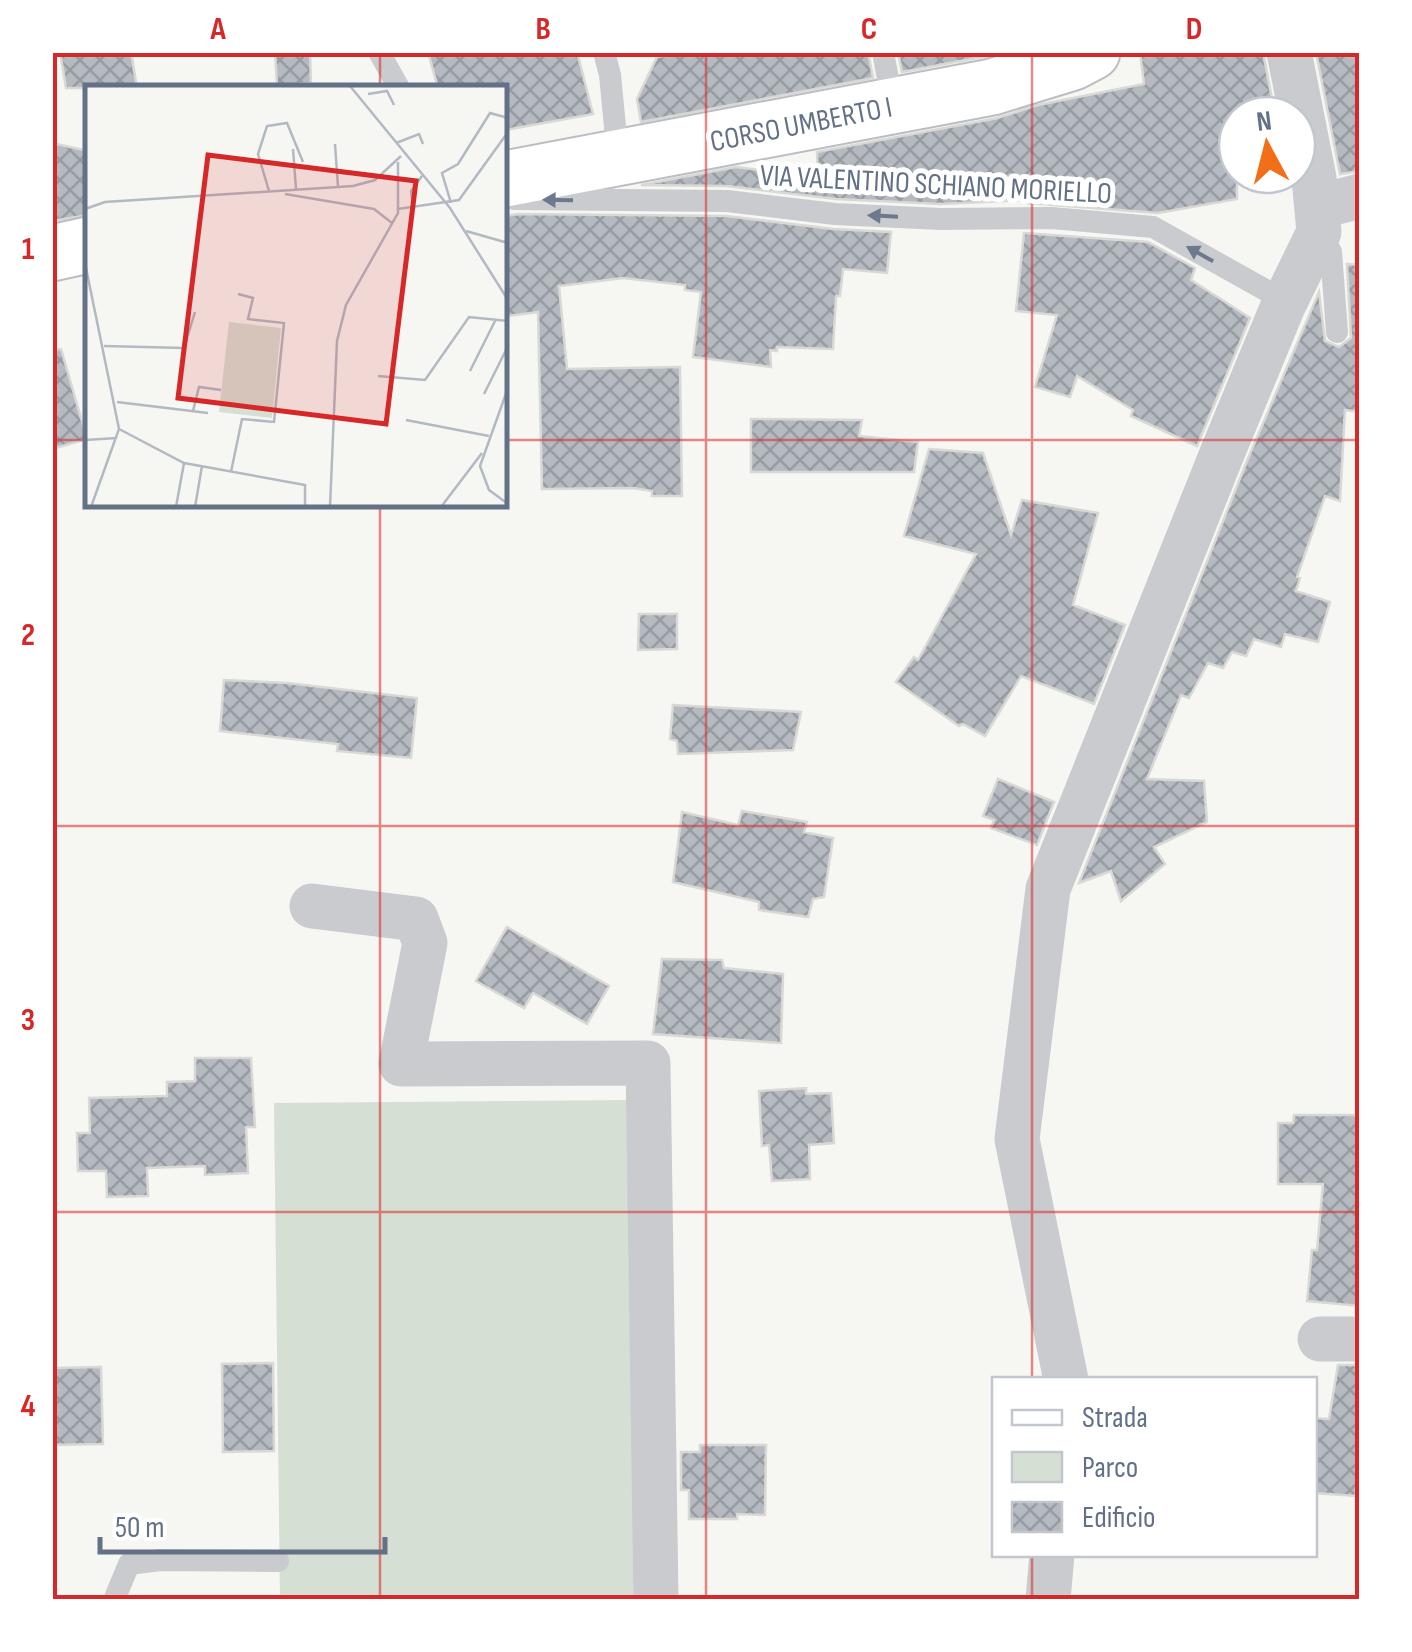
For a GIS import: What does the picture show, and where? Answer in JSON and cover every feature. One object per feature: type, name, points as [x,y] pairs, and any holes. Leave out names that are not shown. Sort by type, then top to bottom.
[{"type":"street","name":"CORSO UMBERTO I","points":[[508,178],[992,87],[1073,62],[1092,52]]},
{"type":"street","points":[[1065,1377],[1017,1139],[1048,889],[1286,301],[1332,212],[1289,52]]},
{"type":"street","points":[[52,252],[85,246]]},
{"type":"street","points":[[312,906],[416,919],[425,943],[401,1064],[648,1063],[656,1600]]},
{"type":"street","points":[[1048,1600],[1052,1557]]},
{"type":"lane","points":[[379,52],[397,85]]},
{"type":"lane","points":[[604,52],[618,158]]},
{"type":"lane","points":[[882,52],[893,106]]},
{"type":"lane","name":"VIA VALENTINO SCHIANO MORIELLO","points":[[508,199],[727,201],[835,214],[941,219],[1052,218],[1153,228],[1286,301]]},
{"type":"lane","points":[[1332,212],[1337,332]]},
{"type":"lane","points":[[114,1600],[129,1564],[160,1560],[278,1561]]},
{"type":"green space","points":[[627,1100],[641,1599],[280,1599],[274,1103]]},
{"type":"building","points":[[60,52],[131,52],[136,85],[66,88]]},
{"type":"building","points":[[275,52],[310,52],[311,83],[277,85]]},
{"type":"building","points":[[428,52],[577,52],[593,114],[508,129],[508,85],[437,85]]},
{"type":"building","points":[[687,52],[868,52],[873,78],[641,122],[637,99],[657,57]]},
{"type":"building","points":[[898,52],[986,52],[987,56],[902,72]]},
{"type":"building","points":[[1140,52],[1263,52],[1271,95],[1217,95],[1217,195],[1237,195],[1237,199],[1158,213],[1027,200],[941,204],[836,199],[727,186],[641,185],[736,167],[818,177],[817,152],[998,118],[1038,105],[1144,84]]},
{"type":"building","points":[[1316,52],[1360,52],[1360,171],[1340,174]]},
{"type":"building","points":[[52,143],[85,150],[85,216],[52,221]]},
{"type":"building","points":[[508,216],[726,216],[891,232],[887,273],[843,269],[840,296],[836,296],[833,349],[777,347],[777,351],[770,350],[771,367],[693,357],[701,292],[685,290],[685,285],[623,278],[559,286],[567,369],[680,367],[682,496],[652,496],[652,491],[633,488],[542,489],[538,312],[508,316]]},
{"type":"building","points":[[1024,233],[1148,242],[1195,268],[1191,280],[1250,318],[1197,446],[1131,416],[1133,410],[1077,376],[1070,397],[1035,387],[1057,315],[1016,311]]},
{"type":"building","points":[[1347,264],[1360,265],[1360,412],[1345,410],[1340,501],[1325,496],[1297,577],[1300,578],[1296,591],[1330,602],[1318,642],[1285,634],[1281,647],[1254,639],[1246,656],[1232,652],[1223,668],[1208,663],[1189,698],[1181,695],[1147,779],[1204,781],[1207,822],[1154,847],[1165,864],[1121,901],[1111,871],[1079,883],[1247,461],[1319,292],[1325,341],[1339,347],[1351,338]]},
{"type":"building","points":[[61,349],[85,440],[52,449],[52,350]]},
{"type":"building","points":[[751,419],[862,420],[859,436],[918,442],[914,472],[751,472]]},
{"type":"building","points":[[929,449],[983,453],[1011,535],[1022,500],[1098,513],[1073,605],[1125,625],[1094,704],[1021,676],[985,736],[963,724],[959,726],[896,682],[914,657],[918,660],[976,554],[904,536]]},
{"type":"building","points":[[639,614],[677,614],[677,649],[638,650]]},
{"type":"building","points":[[224,680],[417,698],[411,758],[337,751],[338,744],[220,731]]},
{"type":"building","points":[[673,705],[801,712],[793,750],[678,754],[677,741],[670,739]]},
{"type":"building","points":[[998,779],[1054,802],[1037,845],[991,828],[994,820],[983,816]]},
{"type":"building","points":[[742,811],[807,822],[804,832],[833,838],[824,897],[813,899],[808,917],[759,910],[759,902],[673,882],[682,812],[738,825]]},
{"type":"building","points":[[507,927],[609,986],[587,1024],[533,993],[524,1008],[476,981]]},
{"type":"building","points":[[662,959],[722,960],[724,968],[783,974],[781,1043],[653,1034]]},
{"type":"building","points":[[195,1058],[251,1058],[255,1127],[246,1127],[248,1173],[205,1175],[205,1166],[147,1168],[148,1196],[107,1197],[106,1171],[78,1171],[77,1133],[90,1133],[89,1098],[167,1096],[167,1082],[195,1081]]},
{"type":"building","points":[[806,1088],[806,1094],[831,1093],[834,1143],[809,1145],[810,1179],[772,1181],[769,1145],[762,1146],[759,1091]]},
{"type":"building","points":[[1294,1115],[1360,1115],[1360,1306],[1307,1301],[1323,1184],[1278,1184],[1278,1123],[1293,1123]]},
{"type":"building","points":[[273,1363],[274,1451],[223,1452],[222,1364]]},
{"type":"building","points":[[1338,1365],[1360,1365],[1356,1496],[1317,1493],[1317,1418],[1329,1419]]},
{"type":"building","points":[[101,1367],[103,1444],[52,1445],[52,1368]]},
{"type":"building","points":[[700,1445],[766,1445],[765,1515],[689,1519],[689,1490],[681,1490],[681,1452],[700,1452]]}]
